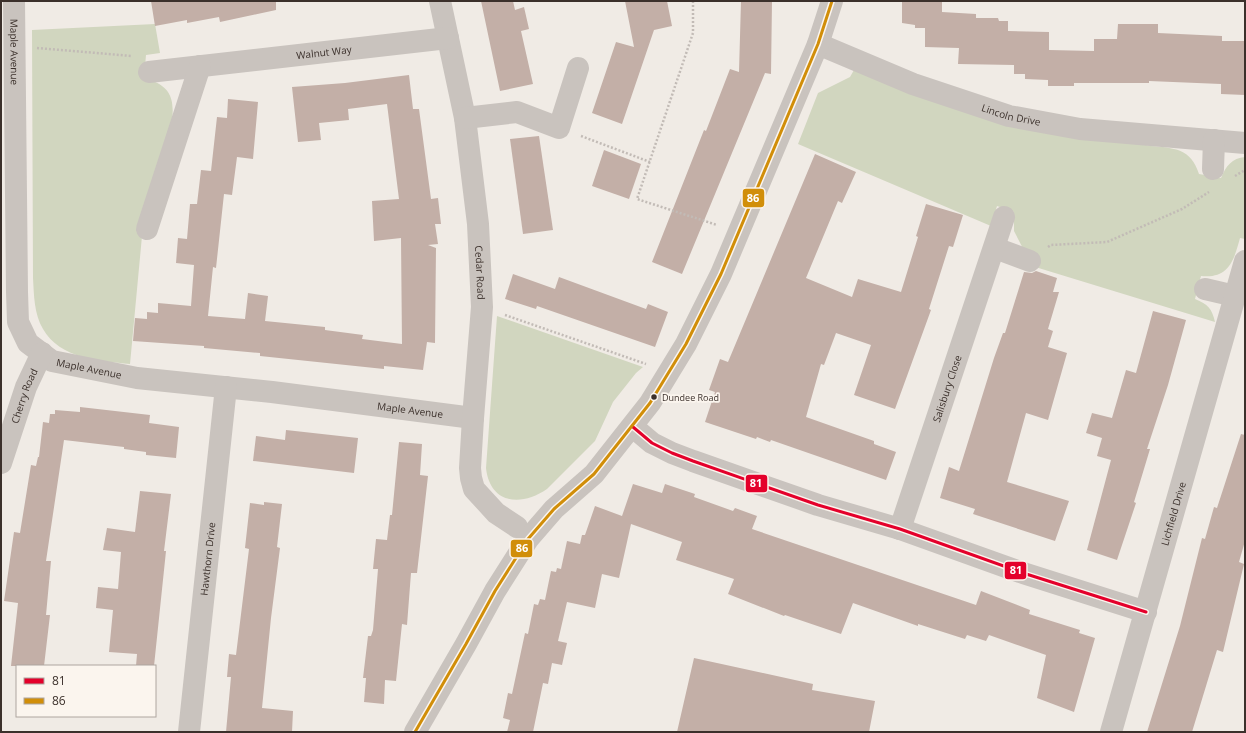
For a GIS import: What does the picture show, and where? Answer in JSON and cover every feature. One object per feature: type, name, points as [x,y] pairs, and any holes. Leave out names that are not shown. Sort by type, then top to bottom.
[{"type":"street","name":"Maple Avenue","points":[[14,1],[18,322],[28,343],[52,361],[137,378],[226,387],[473,418]]},
{"type":"street","name":"Cedar Road","points":[[440,1],[465,118],[478,224],[482,307],[470,468],[474,489],[496,513],[516,527]]},
{"type":"street","points":[[415,732],[495,591],[528,539],[554,509],[594,474],[633,427],[650,404],[686,344],[701,315],[738,232],[818,44],[832,1]]},
{"type":"street","name":"Walnut Way","points":[[149,72],[448,38]]},
{"type":"street","name":"Lincoln Drive","points":[[818,44],[913,84],[1009,116],[1080,129],[1245,143]]},
{"type":"street","points":[[147,229],[200,66]]},
{"type":"street","points":[[465,118],[517,112],[559,128],[578,68]]},
{"type":"street","points":[[1213,179],[1214,140]]},
{"type":"street","name":"Salisbury Close","points":[[900,530],[995,248],[1004,217]]},
{"type":"street","points":[[995,248],[1030,261]]},
{"type":"street","name":"Lichfield Drive","points":[[1110,732],[1146,612],[1245,261]]},
{"type":"street","points":[[1205,289],[1235,296]]},
{"type":"street","name":"Cherry Road","points":[[1,464],[26,387],[42,353]]},
{"type":"street","name":"Hawthorn Drive","points":[[189,732],[226,387]]},
{"type":"street","points":[[633,427],[652,442],[672,453],[818,505],[900,530],[1023,573],[1146,612]]},
{"type":"path","points":[[693,1],[694,33],[637,199],[738,232]]},
{"type":"path","points":[[15,46],[136,56],[136,66],[149,72]]},
{"type":"path","points":[[559,128],[650,162]]},
{"type":"path","points":[[1232,178],[1245,170]]},
{"type":"path","points":[[1030,261],[1050,245],[1107,242],[1182,209],[1213,179]]},
{"type":"path","points":[[482,307],[669,372]]},
{"type":"green space","points":[[155,24],[160,53],[146,55],[144,78],[165,88],[171,98],[173,112],[172,121],[137,233],[142,236],[130,364],[94,360],[70,352],[60,347],[50,339],[40,323],[36,311],[33,278],[32,30]]},
{"type":"green space","points":[[854,70],[1150,146],[1174,149],[1186,154],[1191,159],[1196,165],[1199,174],[1221,178],[1230,163],[1236,159],[1245,157],[1245,239],[1240,238],[1235,254],[1229,266],[1224,271],[1210,276],[1201,276],[1195,299],[1209,308],[1215,322],[1032,266],[1014,231],[1014,212],[997,206],[991,226],[798,144],[818,93],[850,77]]},
{"type":"green space","points":[[497,316],[643,367],[636,373],[613,402],[595,441],[547,489],[537,495],[517,500],[508,499],[500,495],[494,489],[489,480],[486,468]]},
{"type":"building","points":[[151,1],[276,1],[276,10],[220,22],[219,17],[187,23],[187,20],[155,26]]},
{"type":"building","points":[[481,1],[513,1],[515,10],[524,7],[529,29],[521,31],[533,84],[500,91]]},
{"type":"building","points":[[625,1],[667,1],[672,26],[654,30],[622,124],[592,113],[616,42],[634,47]]},
{"type":"building","points":[[741,1],[772,1],[771,74],[765,73],[682,274],[652,262],[704,130],[706,131],[730,69],[739,72]]},
{"type":"building","points":[[902,1],[942,1],[942,12],[976,14],[976,18],[998,18],[999,21],[1008,21],[1008,31],[1049,32],[1049,50],[1094,51],[1094,39],[1117,39],[1118,24],[1158,24],[1158,33],[1222,36],[1222,41],[1245,41],[1245,95],[1221,94],[1221,84],[1149,81],[1149,83],[1074,83],[1074,86],[1048,86],[1048,80],[1025,79],[1025,74],[1014,74],[1014,65],[958,64],[959,48],[925,47],[925,28],[915,28],[915,25],[902,23]]},
{"type":"building","points":[[409,75],[413,109],[419,109],[431,199],[438,198],[441,224],[435,224],[438,244],[428,245],[436,248],[435,343],[427,342],[423,370],[384,366],[384,369],[260,356],[260,353],[204,348],[204,346],[133,341],[135,318],[147,319],[147,312],[158,313],[158,303],[191,306],[194,265],[176,263],[178,238],[187,239],[190,204],[197,204],[201,170],[211,171],[217,117],[227,118],[228,99],[258,102],[253,159],[237,157],[232,195],[224,194],[216,268],[213,267],[208,316],[245,319],[248,293],[268,296],[265,321],[325,327],[325,330],[363,335],[362,339],[402,344],[401,238],[374,241],[372,201],[399,199],[387,104],[348,109],[349,120],[319,123],[321,140],[298,142],[292,87],[345,83]]},
{"type":"building","points":[[539,136],[553,230],[523,234],[510,139]]},
{"type":"building","points":[[604,150],[641,164],[629,199],[592,186]]},
{"type":"building","points":[[815,154],[856,172],[842,203],[838,201],[806,278],[852,297],[858,279],[901,292],[918,237],[916,236],[926,204],[963,215],[953,247],[949,246],[929,309],[931,310],[895,409],[854,395],[871,345],[836,333],[824,365],[821,364],[806,417],[874,441],[874,444],[896,452],[886,480],[771,440],[770,442],[757,437],[756,439],[705,422],[715,392],[709,390],[720,359],[728,362]]},
{"type":"building","points":[[1036,271],[1057,278],[1053,292],[1059,292],[1048,329],[1053,331],[1048,347],[1067,353],[1048,420],[1026,413],[1007,482],[1069,501],[1055,541],[973,514],[975,509],[940,498],[949,467],[959,471],[994,358],[1003,333],[1005,333],[1024,272],[1032,273]]},
{"type":"building","points":[[513,274],[555,289],[559,277],[646,309],[648,304],[668,312],[655,347],[537,306],[536,309],[505,299]]},
{"type":"building","points":[[1153,311],[1186,320],[1168,385],[1147,449],[1150,449],[1134,502],[1136,503],[1117,560],[1087,550],[1111,460],[1097,456],[1102,438],[1086,433],[1092,413],[1112,418],[1126,370],[1136,373]]},
{"type":"building","points":[[80,407],[150,415],[149,423],[179,427],[176,458],[146,455],[146,452],[124,449],[124,447],[64,440],[46,561],[51,561],[46,615],[50,615],[44,665],[11,666],[18,603],[4,601],[14,532],[20,533],[31,465],[36,466],[39,457],[43,422],[49,423],[50,414],[55,414],[55,410],[80,412]]},
{"type":"building","points":[[286,430],[358,438],[354,473],[253,461],[256,436],[285,440]]},
{"type":"building","points":[[1241,434],[1245,435],[1245,541],[1239,562],[1244,564],[1223,652],[1217,650],[1192,732],[1147,732],[1180,626],[1202,538],[1205,539],[1214,507],[1217,508]]},
{"type":"building","points":[[399,442],[422,444],[420,475],[428,476],[417,573],[411,573],[407,625],[402,624],[396,681],[385,680],[384,704],[364,702],[366,678],[363,678],[368,636],[371,636],[373,630],[378,569],[373,569],[376,539],[387,540],[390,515],[392,515]]},
{"type":"building","points":[[633,484],[662,493],[665,484],[695,494],[694,497],[733,511],[735,508],[757,516],[752,529],[976,605],[981,591],[1030,610],[1029,614],[1080,630],[1079,633],[1095,638],[1074,712],[1037,698],[1046,655],[989,635],[986,641],[967,635],[965,639],[918,624],[918,626],[853,603],[841,634],[785,615],[784,616],[728,594],[734,579],[676,560],[682,542],[631,524],[619,578],[602,574],[595,608],[567,602],[558,641],[567,643],[562,665],[552,663],[548,684],[543,683],[533,732],[507,732],[510,720],[503,718],[508,693],[512,694],[525,633],[528,634],[534,604],[538,605],[540,599],[545,600],[551,571],[556,572],[557,568],[561,569],[567,541],[580,544],[582,535],[585,535],[595,506],[622,516]]},
{"type":"building","points":[[140,491],[171,494],[164,551],[166,551],[154,665],[136,665],[137,654],[109,652],[113,610],[96,608],[98,587],[118,589],[121,552],[103,550],[107,528],[135,532]]},
{"type":"building","points":[[264,502],[282,504],[277,547],[280,548],[262,708],[293,711],[292,732],[226,732],[231,677],[227,677],[229,654],[236,655],[249,549],[245,548],[250,503],[264,505]]},
{"type":"building","points":[[694,658],[813,684],[812,690],[875,701],[869,732],[677,732]]},
{"type":"transit line","name":"86","points":[[415,732],[495,591],[528,539],[554,509],[594,474],[650,403],[686,344],[721,274],[818,44],[832,1]]},
{"type":"transit line","name":"81","points":[[633,427],[652,443],[693,461],[818,505],[900,529],[1023,573],[1146,612]]},
{"type":"place","name":"Dundee Road","points":[[654,397]]}]
